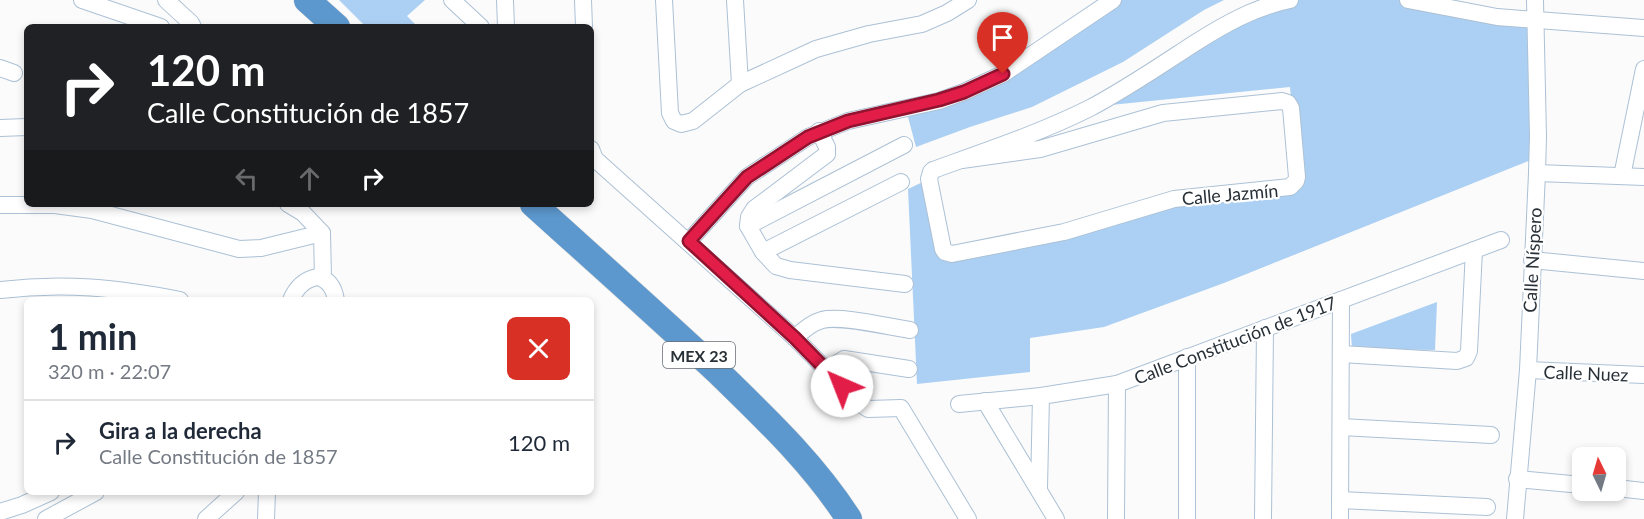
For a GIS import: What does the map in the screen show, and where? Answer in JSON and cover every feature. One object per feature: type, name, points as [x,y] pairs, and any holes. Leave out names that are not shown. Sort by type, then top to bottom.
[{"type":"highway","points":[[307,0],[334,24]]},
{"type":"highway","name":"MEX 23","points":[[536,207],[665,322],[759,412],[814,469],[849,519]]},
{"type":"street","points":[[82,0],[113,5],[154,24]]},
{"type":"street","points":[[166,0],[192,24]]},
{"type":"street","points":[[452,0],[478,24]]},
{"type":"street","points":[[505,0],[506,24]]},
{"type":"street","points":[[583,0],[584,24]]},
{"type":"street","points":[[664,0],[670,113],[674,121],[681,124],[693,121],[740,84],[816,49],[869,34],[922,24],[947,13],[968,0]]},
{"type":"street","points":[[689,241],[747,177],[788,148],[819,131],[848,121],[964,92],[1003,74],[1113,0]]},
{"type":"street","name":"Calle Jazmín","points":[[962,160],[1040,149],[1163,112],[1282,102],[1288,103],[1292,108],[1297,177],[1294,184],[1286,189],[1174,199],[1064,232],[948,254],[943,249],[929,175],[933,170],[1028,136],[1091,107],[1234,19],[1272,3],[1290,0]]},
{"type":"street","points":[[1408,0],[1461,5],[1497,17],[1644,28]]},
{"type":"street","name":"Calle Níspero","points":[[1515,519],[1528,370],[1537,173],[1535,0]]},
{"type":"street","points":[[739,2],[740,84]]},
{"type":"street","points":[[1622,177],[1644,69]]},
{"type":"street","points":[[0,128],[24,127]]},
{"type":"street","points":[[819,131],[827,147],[827,154],[753,209],[748,226],[763,252],[776,266],[790,270],[905,284]]},
{"type":"street","points":[[748,226],[904,145]]},
{"type":"street","points":[[594,156],[795,338],[858,402],[868,409],[901,408],[968,519]]},
{"type":"street","points":[[1537,173],[1644,177]]},
{"type":"street","points":[[763,252],[901,182]]},
{"type":"street","points":[[0,205],[24,205]]},
{"type":"street","points":[[70,207],[92,210],[239,249],[273,246],[321,233]]},
{"type":"street","points":[[293,207],[303,213],[321,233],[323,278]]},
{"type":"street","name":"Calle Constitución de 1917","points":[[959,404],[1041,396],[1117,384],[1501,240]]},
{"type":"street","points":[[1341,354],[1456,361],[1467,358],[1474,250]]},
{"type":"street","points":[[1532,260],[1644,271]]},
{"type":"street","points":[[293,297],[304,282],[317,277],[323,278],[331,286],[335,297]]},
{"type":"street","points":[[0,290],[80,286],[139,291],[166,297]]},
{"type":"street","points":[[1340,519],[1341,300]]},
{"type":"street","points":[[795,338],[808,326],[824,320],[839,319],[910,330]]},
{"type":"street","points":[[1263,519],[1265,328]]},
{"type":"street","points":[[1187,357],[1187,519]]},
{"type":"street","points":[[827,370],[844,359],[909,369]]},
{"type":"street","name":"Calle Nuez","points":[[1528,370],[1644,375]]},
{"type":"street","points":[[1116,519],[1117,384]]},
{"type":"street","points":[[1039,489],[1041,396]]},
{"type":"street","points":[[985,401],[1056,519]]},
{"type":"street","points":[[1341,427],[1491,435]]},
{"type":"street","points":[[1517,480],[1572,484]]},
{"type":"street","points":[[1626,489],[1644,491]]},
{"type":"street","points":[[0,512],[44,495]]},
{"type":"street","points":[[46,519],[90,495]]},
{"type":"street","points":[[206,519],[233,495]]},
{"type":"street","points":[[266,519],[267,495]]},
{"type":"street","points":[[1340,500],[1487,507]]},
{"type":"shaded area","points":[[339,0],[425,0],[407,16],[415,24],[363,24]]},
{"type":"shaded area","points":[[1113,0],[1224,0],[1204,10],[1123,62],[1032,107],[916,147],[908,117],[1003,74]]},
{"type":"shaded area","points":[[1290,0],[1411,0],[1528,20],[1531,160],[1224,283],[1104,327],[1030,338],[1030,372],[917,384],[908,189],[929,179],[945,252],[1174,199],[1290,187],[1297,176],[1290,87],[1091,107],[1234,19]]},
{"type":"shaded area","points":[[1437,302],[1435,350],[1352,349],[1351,334]]},
{"type":"route","points":[[842,386],[795,338],[689,241],[747,177],[777,155],[808,137],[848,121],[964,92],[1003,74]]}]
